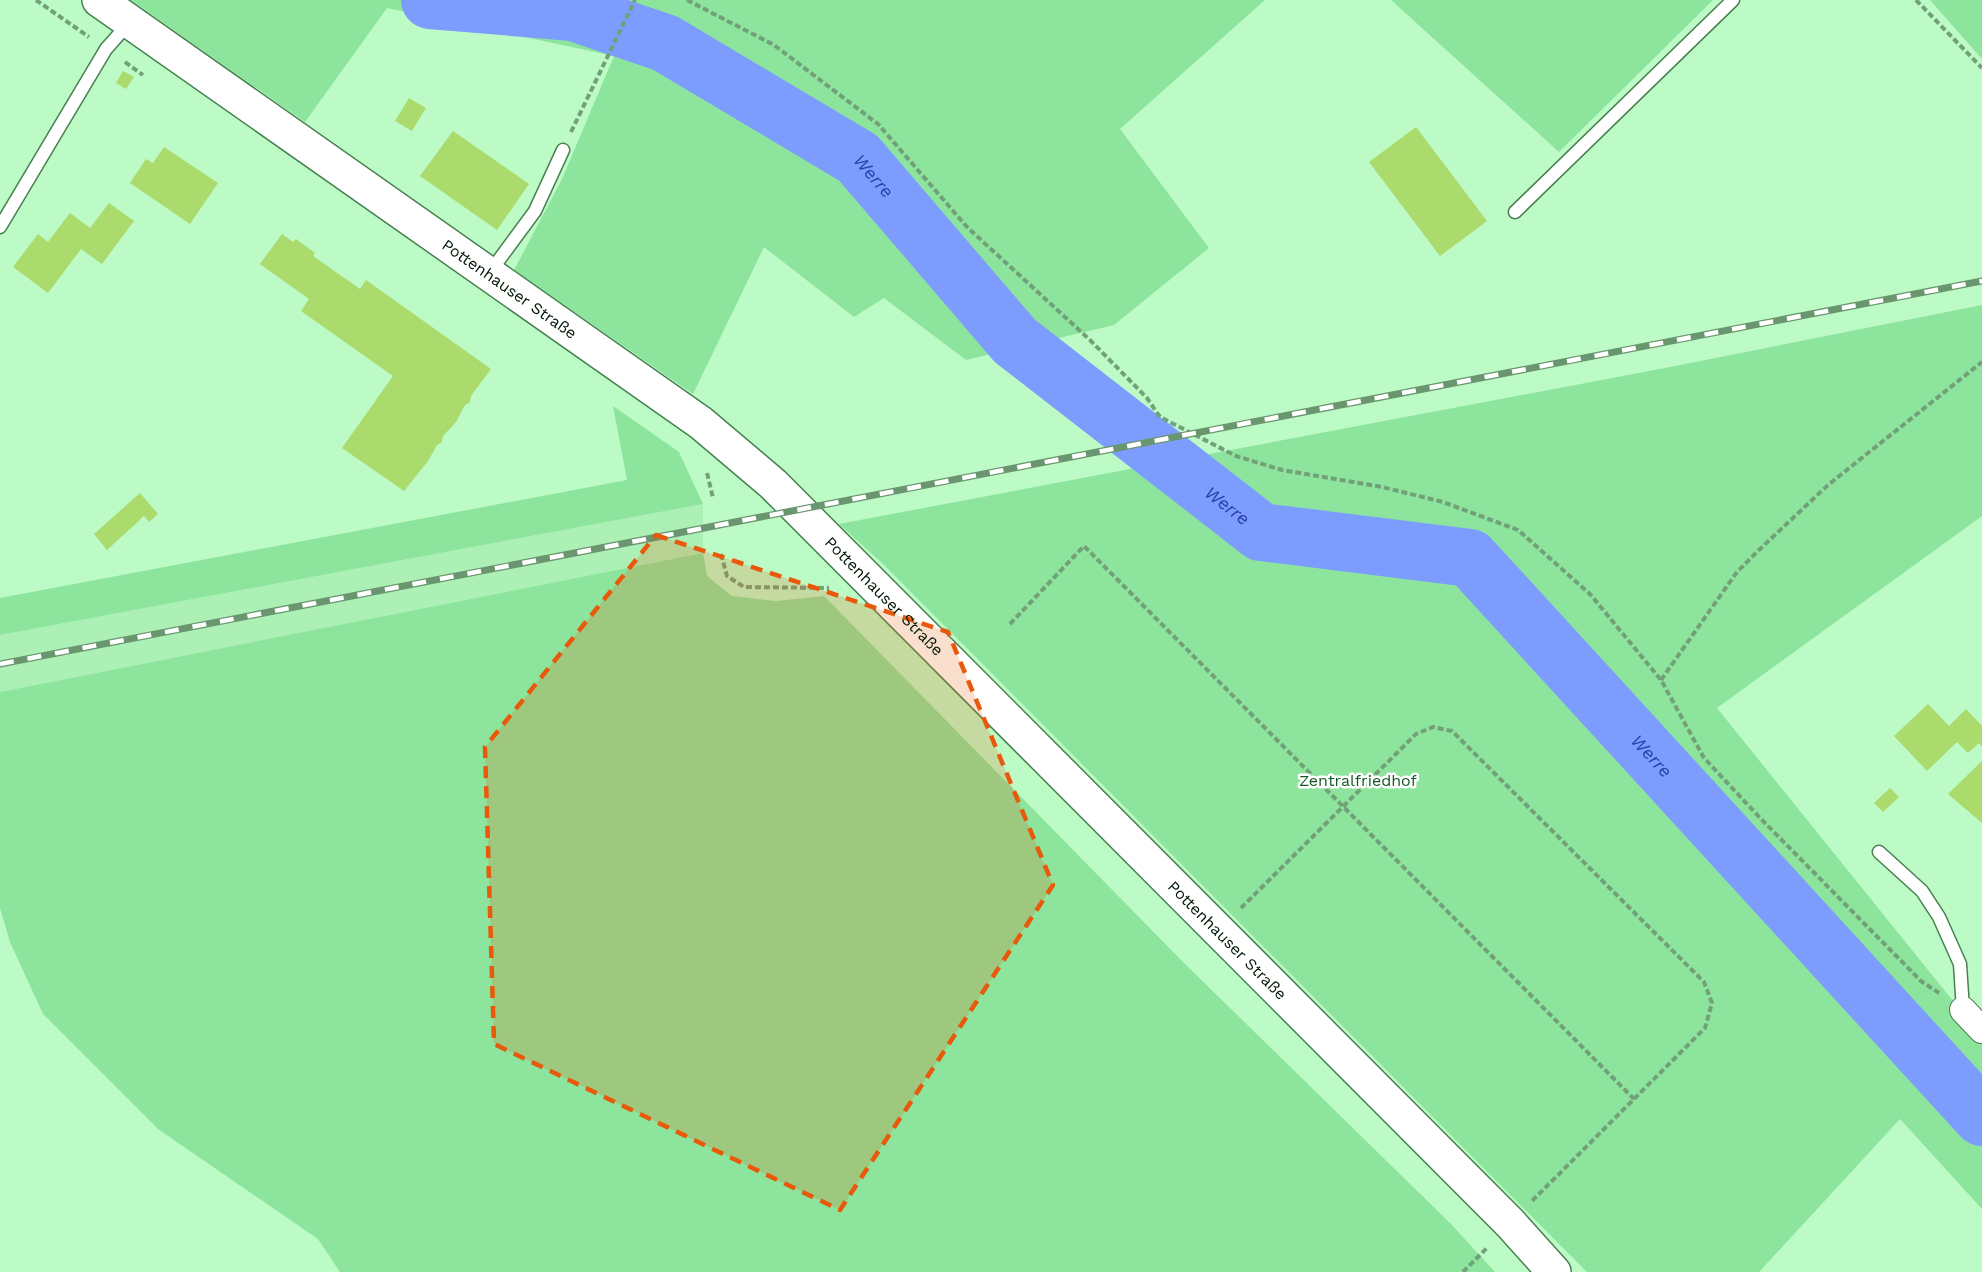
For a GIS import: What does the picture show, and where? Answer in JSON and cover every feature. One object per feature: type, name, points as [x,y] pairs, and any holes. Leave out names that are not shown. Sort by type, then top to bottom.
[{"type":"street","name":"Pottenhauser Straße","points":[[99,0],[700,423],[773,484],[1218,930],[1500,1234],[1554,1272]]},
{"type":"street","points":[[1963,1010],[1982,1030]]},
{"type":"lane","points":[[1515,212],[1733,0]]},
{"type":"lane","points":[[0,227],[106,49],[129,21]]},
{"type":"lane","points":[[490,273],[535,211],[563,150]]},
{"type":"lane","points":[[1879,852],[1922,891],[1939,917],[1960,964],[1963,1010]]},
{"type":"path","points":[[563,150],[635,0]]},
{"type":"path","points":[[687,0],[774,45],[878,123],[967,227],[1090,340],[1147,398],[1160,417],[1236,456],[1282,470],[1382,487],[1443,502],[1518,530],[1590,594],[1661,680],[1704,758],[1921,981],[1963,1010]]},
{"type":"path","points":[[1916,0],[1982,68]]},
{"type":"path","points":[[1661,680],[1737,572],[1760,549],[1828,485],[1982,362]]},
{"type":"path","points":[[1010,624],[1084,546],[1634,1099]]},
{"type":"path","points":[[1218,930],[1416,734],[1433,727],[1452,730],[1704,982],[1712,1003],[1705,1028],[1463,1272]]},
{"type":"highlighted area","points":[[656,535],[948,632],[1053,885],[840,1210],[494,1044],[485,747]]},
{"type":"shaded area","points":[[703,504],[703,553],[0,692],[0,635]]},
{"type":"green space","points":[[131,0],[1265,0],[1120,129],[1209,248],[1114,325],[966,360],[884,298],[854,317],[764,247],[693,394],[514,270],[562,179],[614,56],[387,8],[305,122]]},
{"type":"green space","points":[[1391,0],[1713,0],[1559,152]]},
{"type":"green space","points":[[1930,0],[1982,0],[1982,59]]},
{"type":"green space","name":"Zentralfriedhof","points":[[1982,305],[1982,516],[1717,708],[1982,1037],[1982,1209],[1900,1119],[1759,1272],[1587,1272],[883,564],[839,524],[1665,368]]},
{"type":"green space","points":[[613,406],[679,452],[703,504],[0,635],[0,598],[627,480]]},
{"type":"green space","points":[[703,553],[707,576],[732,596],[776,601],[824,596],[1184,963],[1451,1224],[1495,1272],[340,1272],[318,1239],[158,1129],[43,1014],[10,942],[0,908],[0,692]]},
{"type":"building","points":[[123,71],[134,77],[126,89],[116,83]]},
{"type":"building","points":[[409,98],[426,108],[412,131],[395,121]]},
{"type":"building","points":[[1416,127],[1487,221],[1440,256],[1369,162]]},
{"type":"building","points":[[453,131],[529,184],[497,230],[420,176]]},
{"type":"building","points":[[164,147],[218,183],[190,224],[130,183],[146,159],[153,163]]},
{"type":"building","points":[[109,203],[134,221],[102,264],[81,249],[48,293],[13,267],[38,234],[48,242],[70,213],[90,228]]},
{"type":"building","points":[[282,234],[293,242],[296,239],[315,253],[313,256],[360,289],[366,280],[491,369],[471,396],[470,402],[465,405],[456,422],[443,436],[442,442],[437,445],[428,461],[404,491],[342,448],[393,376],[301,311],[309,299],[260,264]]},
{"type":"building","points":[[140,493],[158,514],[149,522],[144,516],[107,550],[94,534]]},
{"type":"building","points":[[1928,704],[1949,726],[1966,709],[1982,726],[1982,747],[1979,743],[1968,753],[1957,742],[1927,771],[1894,736]]},
{"type":"building","points":[[1982,761],[1982,823],[1948,794]]},
{"type":"building","points":[[1890,788],[1899,797],[1883,812],[1874,803]]},
{"type":"waterway","name":"Werre","points":[[430,0],[573,12],[665,43],[858,158],[1015,341],[1261,532],[1470,558],[1982,1117]]},
{"type":"railway","points":[[0,664],[1982,281]]}]
